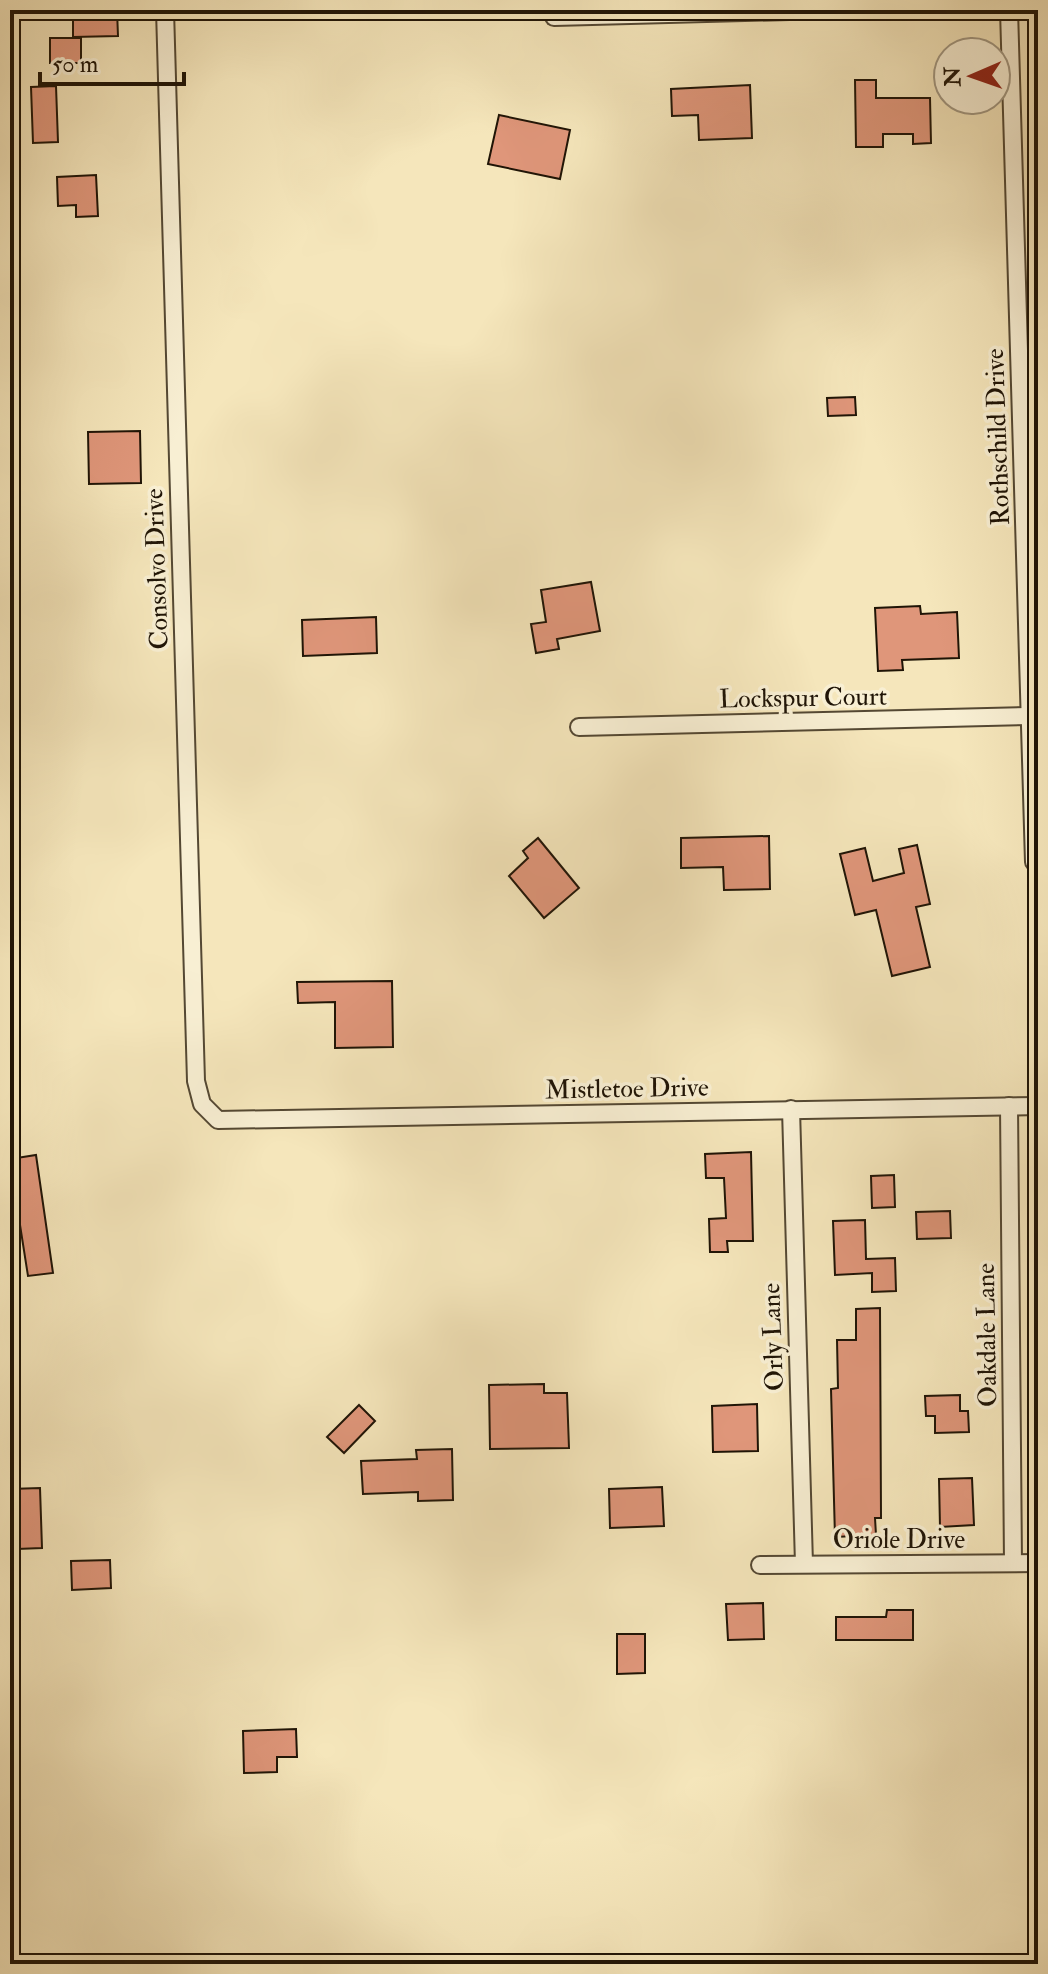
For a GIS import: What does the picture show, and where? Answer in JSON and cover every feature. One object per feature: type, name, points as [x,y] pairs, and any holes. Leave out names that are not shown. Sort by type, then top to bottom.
[{"type":"street","name":"Consolvo Drive","points":[[165,10],[196,1081],[202,1104],[218,1120]]},
{"type":"street","points":[[554,17],[827,10]]},
{"type":"street","name":"Rothschild Drive","points":[[1009,10],[1034,862]]},
{"type":"street","name":"Lockspur Court","points":[[579,727],[1029,716]]},
{"type":"street","name":"Oakdale Lane","points":[[1009,1106],[1013,1563]]},
{"type":"street","name":"Mistletoe Drive","points":[[218,1120],[1038,1106]]},
{"type":"street","name":"Orly Lane","points":[[791,1109],[804,1564]]},
{"type":"street","name":"Oriole Drive","points":[[760,1565],[1038,1563]]},
{"type":"building","points":[[73,10],[117,10],[118,36],[73,37]]},
{"type":"building","points":[[50,38],[81,38],[81,63],[50,63]]},
{"type":"building","points":[[855,80],[876,80],[876,98],[930,98],[931,143],[913,144],[913,134],[883,134],[883,147],[856,147]]},
{"type":"building","points":[[750,85],[752,138],[699,140],[698,115],[672,116],[671,89]]},
{"type":"building","points":[[56,86],[58,142],[33,143],[31,87]]},
{"type":"building","points":[[499,115],[570,130],[560,179],[488,164]]},
{"type":"building","points":[[96,175],[98,216],[76,217],[76,205],[58,206],[57,177]]},
{"type":"building","points":[[855,397],[856,415],[828,416],[827,398]]},
{"type":"building","points":[[140,431],[141,483],[89,484],[88,432]]},
{"type":"building","points":[[591,582],[600,631],[557,639],[559,649],[536,653],[531,624],[546,622],[541,590]]},
{"type":"building","points":[[920,606],[921,614],[957,612],[959,658],[902,660],[903,670],[878,671],[875,608]]},
{"type":"building","points":[[376,617],[377,653],[303,656],[302,620]]},
{"type":"building","points":[[769,836],[770,889],[724,890],[723,867],[681,868],[681,838]]},
{"type":"building","points":[[538,838],[579,888],[544,918],[509,876],[528,858],[523,851]]},
{"type":"building","points":[[917,845],[930,904],[916,907],[930,967],[892,976],[876,910],[855,915],[840,854],[865,848],[873,881],[904,873],[899,849]]},
{"type":"building","points":[[392,981],[393,1047],[335,1048],[335,1002],[298,1003],[297,982]]},
{"type":"building","points":[[751,1152],[753,1241],[727,1241],[728,1252],[710,1252],[709,1219],[726,1218],[724,1178],[706,1178],[705,1154]]},
{"type":"building","points":[[36,1155],[53,1273],[28,1276],[20,1225],[10,1227],[10,1159]]},
{"type":"building","points":[[894,1175],[895,1207],[872,1208],[871,1176]]},
{"type":"building","points":[[950,1211],[951,1238],[917,1239],[916,1212]]},
{"type":"building","points":[[865,1220],[866,1259],[895,1258],[896,1291],[872,1292],[872,1273],[835,1275],[833,1221]]},
{"type":"building","points":[[880,1308],[881,1518],[875,1518],[876,1535],[835,1537],[831,1389],[838,1388],[837,1340],[856,1340],[856,1309]]},
{"type":"building","points":[[544,1384],[544,1393],[567,1393],[569,1448],[490,1449],[489,1385]]},
{"type":"building","points":[[960,1395],[960,1411],[968,1411],[969,1432],[935,1433],[935,1416],[926,1416],[925,1396]]},
{"type":"building","points":[[757,1404],[758,1451],[713,1452],[712,1406]]},
{"type":"building","points":[[359,1405],[375,1421],[344,1453],[327,1437]]},
{"type":"building","points":[[452,1449],[453,1500],[418,1501],[418,1492],[363,1494],[361,1461],[417,1459],[416,1450]]},
{"type":"building","points":[[972,1478],[974,1525],[940,1527],[939,1479]]},
{"type":"building","points":[[662,1487],[664,1526],[610,1528],[609,1489]]},
{"type":"building","points":[[40,1488],[42,1548],[17,1549],[17,1527],[10,1527],[10,1489]]},
{"type":"building","points":[[110,1560],[111,1588],[72,1590],[71,1561]]},
{"type":"building","points":[[763,1603],[764,1639],[728,1640],[726,1604]]},
{"type":"building","points":[[887,1610],[913,1610],[913,1640],[836,1640],[836,1617],[886,1617]]},
{"type":"building","points":[[617,1634],[645,1634],[645,1673],[617,1674]]},
{"type":"building","points":[[296,1729],[297,1757],[277,1757],[277,1772],[244,1773],[243,1731]]}]
